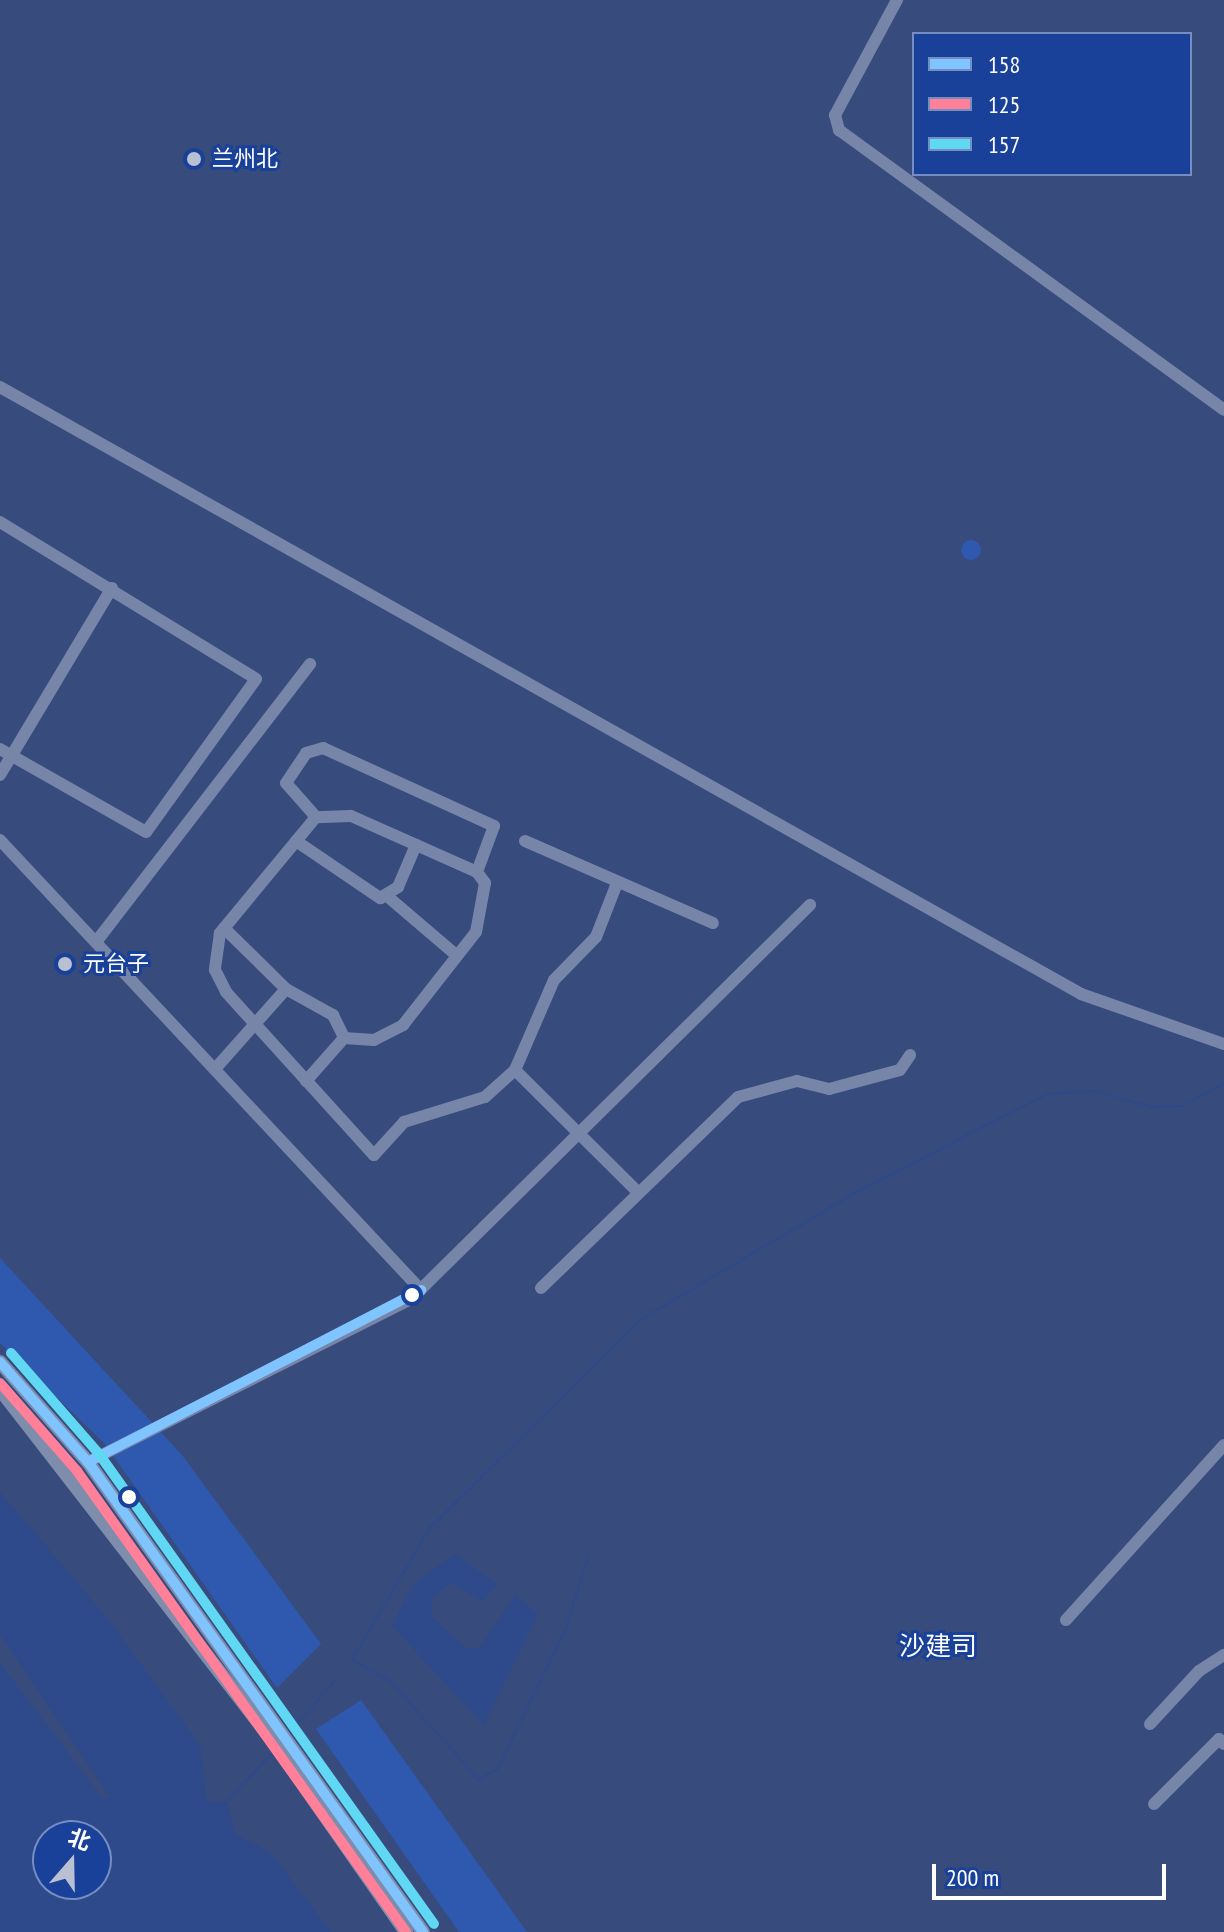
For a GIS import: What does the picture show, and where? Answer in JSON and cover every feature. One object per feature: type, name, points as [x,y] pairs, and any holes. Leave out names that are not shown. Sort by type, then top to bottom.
[{"type":"main road","points":[[0,1362],[88,1462],[406,1932]]},
{"type":"main road","points":[[0,1389],[275,1735]]},
{"type":"main road","points":[[290,1757],[423,1932]]},
{"type":"street","points":[[897,0],[835,115],[839,130],[1224,410]]},
{"type":"street","points":[[0,387],[1081,994],[1224,1044]]},
{"type":"street","points":[[0,522],[242,665],[256,679],[254,689],[146,832],[0,749]]},
{"type":"street","points":[[0,775],[112,588]]},
{"type":"street","points":[[96,942],[310,664]]},
{"type":"street","points":[[316,817],[286,783],[306,753],[323,748],[494,826],[477,872]]},
{"type":"street","points":[[344,1038],[374,1040],[403,1025],[455,954],[476,932],[483,908],[485,883],[477,872],[340,812],[316,817],[224,928],[215,970],[254,1024],[374,1155],[404,1122],[485,1097],[515,1070],[554,980],[596,937],[617,883]]},
{"type":"street","points":[[0,840],[421,1290]]},
{"type":"street","points":[[296,841],[366,895],[387,896],[455,954]]},
{"type":"street","points":[[525,841],[713,923]]},
{"type":"street","points":[[387,896],[416,845]]},
{"type":"street","points":[[88,1462],[421,1290],[810,905]]},
{"type":"street","points":[[224,928],[286,989],[323,1007],[344,1038]]},
{"type":"street","points":[[215,1069],[286,989]]},
{"type":"street","points":[[306,1081],[344,1038]]},
{"type":"street","points":[[541,1288],[738,1097],[797,1081],[829,1089],[900,1070],[910,1055]]},
{"type":"street","points":[[515,1070],[638,1192]]},
{"type":"street","points":[[1066,1620],[1224,1445]]},
{"type":"street","points":[[1150,1724],[1224,1655]]},
{"type":"street","points":[[1154,1804],[1219,1739],[1224,1744]]},
{"type":"shaded area","points":[[971,540],[978,543],[981,550],[978,557],[971,560],[964,557],[961,550],[964,543]]},
{"type":"shaded area","points":[[0,1258],[182,1455],[321,1644],[277,1688],[104,1443],[0,1343]]},
{"type":"shaded area","points":[[0,1492],[107,1618],[200,1745],[207,1802],[227,1803],[235,1834],[271,1853],[331,1932],[0,1932],[0,1663],[103,1799],[110,1797],[0,1634]]},
{"type":"shaded area","points":[[454,1554],[498,1584],[483,1601],[450,1583],[432,1598],[432,1617],[466,1648],[479,1648],[516,1595],[538,1614],[484,1725],[392,1626],[413,1585]]},
{"type":"shaded area","points":[[361,1700],[527,1932],[459,1932],[316,1729]]},
{"type":"waterway","points":[[588,1557],[565,1631],[497,1769],[479,1780],[390,1681],[352,1660],[429,1529],[640,1320],[853,1194],[1047,1094],[1095,1091],[1151,1107],[1183,1106],[1224,1083]]},
{"type":"waterway","points":[[289,1733],[333,1683]]},
{"type":"waterway","points":[[225,1804],[272,1753]]},
{"type":"transit line","name":"158","points":[[88,1462],[421,1290]]},
{"type":"transit line","name":"157","points":[[11,1353],[99,1454],[434,1924]]},
{"type":"transit line","name":"158","points":[[0,1362],[88,1462],[423,1932]]},
{"type":"transit line","name":"125","points":[[0,1383],[77,1471],[406,1932]]},
{"type":"place","name":"兰州北","points":[[194,159]]},
{"type":"place","name":"元台子","points":[[65,964]]},
{"type":"district","name":"沙建司","points":[[938,1646]]}]
